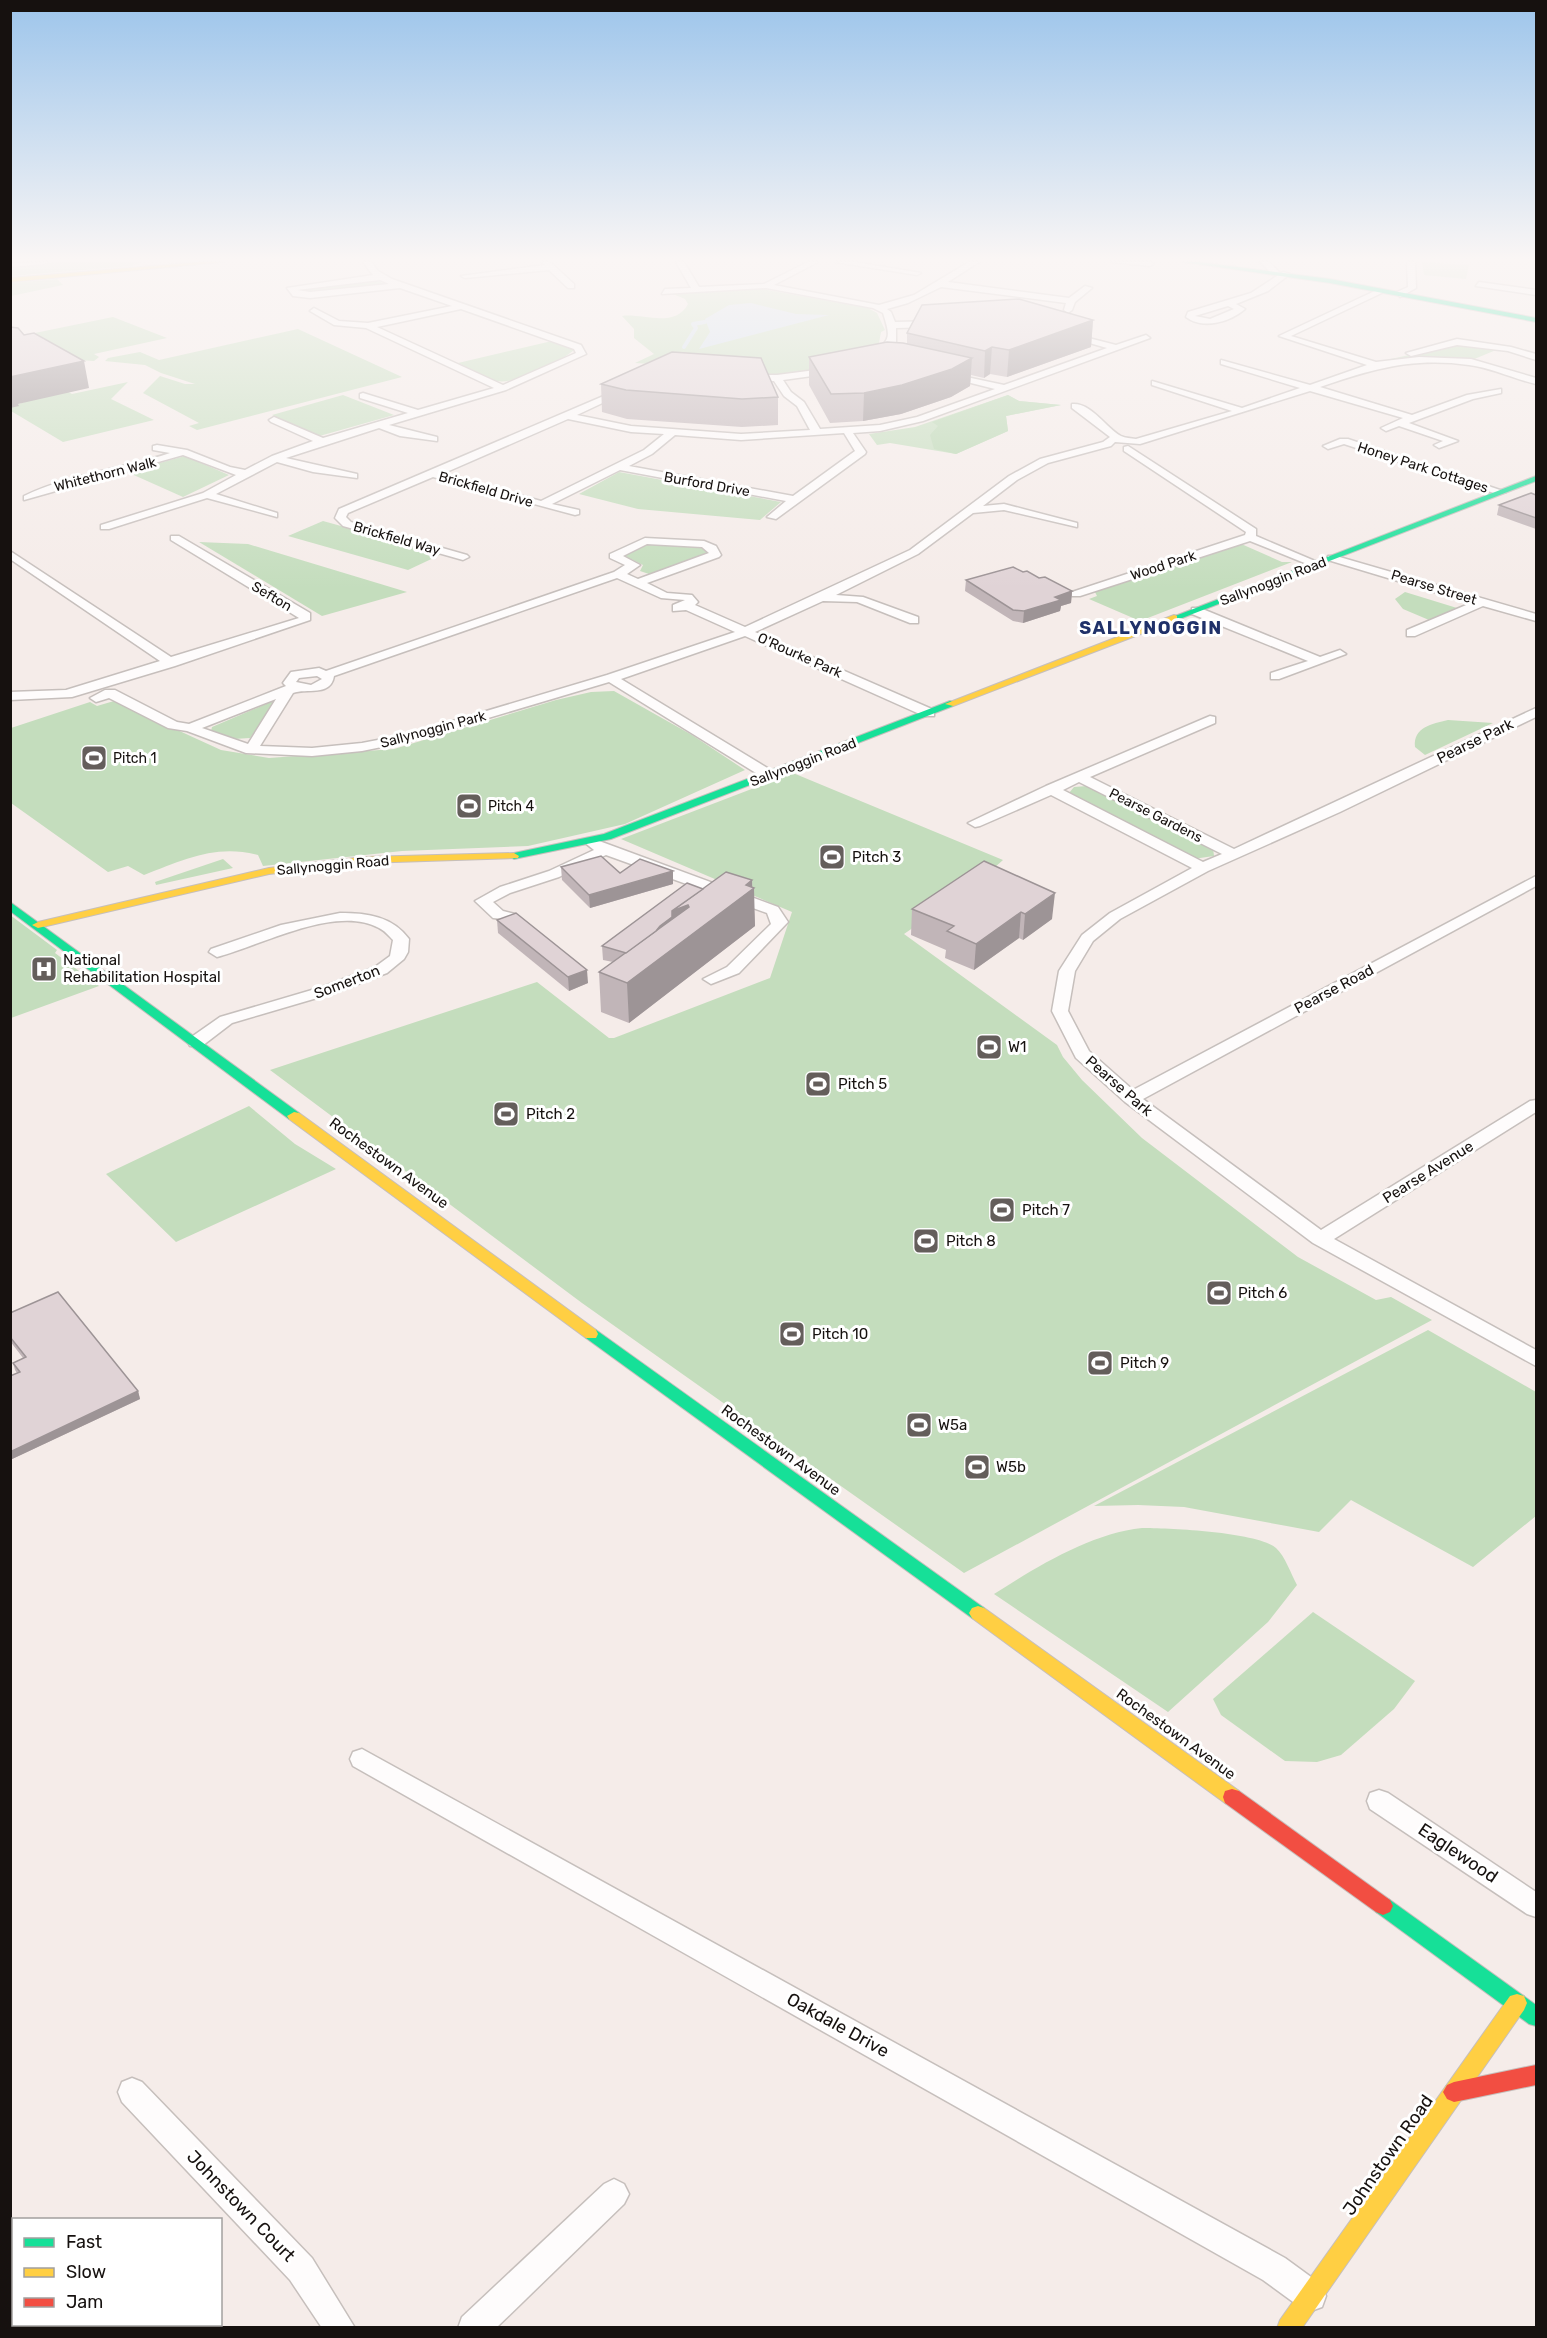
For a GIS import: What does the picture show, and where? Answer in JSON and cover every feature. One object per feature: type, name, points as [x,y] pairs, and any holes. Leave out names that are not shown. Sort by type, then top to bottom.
[{"type":"main road","name":"Sallynoggin Road","points":[[39,926],[269,871],[364,860],[518,856],[591,842],[1196,611],[1536,478]]},
{"type":"main road","name":"Rochestown Avenue","points":[[10,905],[507,1273],[1536,2017]]},
{"type":"main road","name":"Johnstown Road","points":[[1288,2328],[1517,2003]]},
{"type":"main road","points":[[1454,2092],[1536,2075]]},
{"type":"street","points":[[466,371],[503,388]]},
{"type":"street","points":[[105,527],[207,495],[276,458],[321,441],[503,388],[544,371]]},
{"type":"street","points":[[736,378],[777,378],[831,371]]},
{"type":"street","points":[[932,371],[1007,389]]},
{"type":"street","points":[[569,416],[611,426],[672,433],[741,437],[847,431],[895,426],[1055,371]]},
{"type":"street","points":[[1255,371],[1413,418]]},
{"type":"street","points":[[1075,406],[1102,424],[1117,448],[1242,411],[1355,371]]},
{"type":"street","points":[[1502,371],[1536,381]]},
{"type":"street","points":[[777,378],[787,394],[801,404],[817,433]]},
{"type":"street","points":[[1155,383],[1242,411]]},
{"type":"street","name":"Brickfield Drive","points":[[432,474],[636,385]]},
{"type":"street","points":[[1386,428],[1470,397],[1498,391]]},
{"type":"street","points":[[363,396],[417,413]]},
{"type":"street","points":[[274,420],[321,441]]},
{"type":"street","points":[[1399,423],[1453,441]]},
{"type":"street","points":[[378,424],[400,433],[433,439]]},
{"type":"street","points":[[772,518],[861,452],[847,431]]},
{"type":"street","name":"Brickfield Drive","points":[[542,505],[648,453],[672,433]]},
{"type":"street","points":[[1438,445],[1467,436]]},
{"type":"street","name":"Honey Park Cottages","points":[[1328,446],[1357,437]]},
{"type":"street","name":"O'Rourke Park","points":[[745,631],[848,585],[914,552],[1013,478],[1044,461],[1112,441]]},
{"type":"street","name":"Honey Park Cottages","points":[[1344,441],[1501,492]]},
{"type":"street","points":[[1132,445],[1252,531],[1250,537],[1316,564]]},
{"type":"street","name":"Whitethorn Walk","points":[[157,448],[183,452],[227,470],[247,474]]},
{"type":"street","name":"Whitethorn Walk","points":[[28,498],[49,488],[137,467],[183,452]]},
{"type":"street","points":[[276,458],[314,469],[353,476]]},
{"type":"street","name":"Burford Drive","points":[[619,467],[796,500]]},
{"type":"street","name":"Brickfield Drive","points":[[432,474],[575,512]]},
{"type":"street","name":"Brickfield Way","points":[[432,474],[343,511],[340,518],[347,524],[457,555],[436,561]]},
{"type":"street","points":[[207,495],[273,515]]},
{"type":"street","points":[[989,496],[1004,507]]},
{"type":"street","points":[[972,510],[1004,507],[1073,525]]},
{"type":"street","name":"Wood Park","points":[[1076,594],[1250,537]]},
{"type":"street","name":"Sefton","points":[[10,696],[67,694],[296,624],[306,616],[175,538]]},
{"type":"street","points":[[190,728],[292,690],[321,686],[328,681],[326,675],[618,574],[634,565],[614,556],[645,541],[704,544],[712,548],[715,555],[637,583]]},
{"type":"street","points":[[10,554],[171,663]]},
{"type":"street","name":"Pearse Street","points":[[1332,558],[1536,618]]},
{"type":"street","points":[[618,574],[665,596],[659,602],[663,606],[687,606],[745,631]]},
{"type":"street","points":[[848,585],[859,599]]},
{"type":"street","name":"O'Rourke Park","points":[[820,598],[859,599],[914,620]]},
{"type":"street","points":[[1411,633],[1483,602]]},
{"type":"street","points":[[1196,611],[1320,661]]},
{"type":"street","name":"O'Rourke Park","points":[[745,631],[928,713]]},
{"type":"street","name":"Sallynoggin Park","points":[[96,698],[110,693],[173,725],[190,728],[252,750],[312,753],[362,747],[411,737],[611,678],[729,639],[745,631]]},
{"type":"street","points":[[1275,676],[1340,654]]},
{"type":"street","points":[[611,678],[769,775]]},
{"type":"street","points":[[252,750],[292,690]]},
{"type":"street","name":"Pearse Park","points":[[1536,712],[1335,809],[1203,868],[1115,916],[1087,938],[1066,971],[1060,1011],[1082,1054],[1131,1098],[1320,1239],[1536,1359]]},
{"type":"street","name":"Pearse Gardens","points":[[975,822],[1210,720]]},
{"type":"street","name":"Pearse Gardens","points":[[1079,777],[1233,854]]},
{"type":"street","name":"Pearse Gardens","points":[[1052,789],[1203,868]]},
{"type":"street","points":[[591,842],[605,850],[773,910],[780,922],[733,970],[711,979]]},
{"type":"street","points":[[510,917],[498,915],[483,901],[505,890],[554,874],[605,850]]},
{"type":"street","name":"Pearse Road","points":[[1131,1098],[1536,880]]},
{"type":"street","points":[[715,909],[734,895]]},
{"type":"street","name":"Somerton","points":[[196,1042],[226,1020],[328,990],[381,970],[396,959],[400,952],[401,939],[385,923],[369,917],[340,916],[217,952]]},
{"type":"street","name":"Pearse Avenue","points":[[1320,1239],[1536,1105]]},
{"type":"street","name":"Oakdale Drive","points":[[362,1759],[1274,2269],[1311,2296]]},
{"type":"street","name":"Eaglewood","points":[[1379,1801],[1536,1906]]},
{"type":"street","name":"Johnstown Court","points":[[132,2092],[301,2269],[340,2328]]},
{"type":"street","points":[[473,2328],[614,2194]]},
{"type":"green space","points":[[157,371],[389,371],[402,377],[197,430],[189,426],[199,423],[143,393],[160,376],[185,384],[195,384]]},
{"type":"green space","points":[[473,371],[537,371],[515,380],[505,381],[482,376]]},
{"type":"green space","points":[[717,371],[809,371],[771,375]]},
{"type":"green space","points":[[128,382],[111,399],[154,420],[63,442],[11,411],[10,408],[63,389],[72,394]]},
{"type":"green space","points":[[343,395],[394,415],[316,437],[272,415]]},
{"type":"green space","points":[[1008,395],[1019,401],[1061,405],[1006,416],[1008,431],[956,454],[890,443],[877,445],[869,434],[915,427]]},
{"type":"green space","points":[[1008,395],[1019,401],[1061,405],[1006,416],[1008,431],[956,454],[934,449],[930,435],[938,426],[932,422]]},
{"type":"green space","points":[[185,456],[229,475],[183,497],[127,472]]},
{"type":"green space","points":[[619,472],[781,502],[760,520],[638,509],[579,494]]},
{"type":"green space","points":[[323,521],[442,554],[408,570],[288,536]]},
{"type":"green space","points":[[199,542],[248,544],[407,592],[322,616]]},
{"type":"green space","points":[[1239,543],[1282,562],[1292,562],[1140,621],[1089,599],[1097,596],[1095,592],[1097,589]]},
{"type":"green space","points":[[644,544],[699,546],[706,549],[707,554],[649,574],[640,571],[643,565],[625,556]]},
{"type":"green space","points":[[1405,592],[1457,608],[1429,620],[1403,609],[1395,599]]},
{"type":"green space","points":[[614,691],[692,735],[745,770],[625,824],[528,846],[402,851],[263,866],[258,855],[228,851],[200,855],[144,875],[128,866],[108,872],[11,803],[11,728],[90,702],[97,706],[114,701],[221,750],[269,758],[394,749],[556,700],[591,692]]},
{"type":"green space","points":[[278,699],[250,738],[234,739],[211,731],[212,727]]},
{"type":"green space","points":[[1448,720],[1493,723],[1425,755],[1415,747],[1415,740],[1420,731],[1430,725]]},
{"type":"green space","points":[[793,773],[1003,860],[975,885],[904,934],[1057,1045],[1063,1057],[1082,1080],[1142,1138],[1298,1257],[1376,1300],[1391,1297],[1432,1320],[964,1573],[582,1303],[270,1070],[537,982],[609,1038],[614,1038],[770,978],[792,912],[621,839]]},
{"type":"green space","points":[[1087,786],[1213,848],[1214,856],[1193,859],[1069,793],[1074,787]]},
{"type":"green space","points":[[223,859],[233,868],[156,885],[155,882]]},
{"type":"green space","name":"National Rehabilitation Hospital","points":[[10,915],[57,950],[55,953],[99,986],[11,1018]]},
{"type":"green space","points":[[249,1106],[295,1144],[336,1169],[176,1242],[106,1174]]},
{"type":"green space","points":[[1428,1330],[1536,1392],[1536,1516],[1473,1567],[1351,1500],[1319,1532],[1184,1507],[1094,1506]]},
{"type":"green space","points":[[1142,1528],[1212,1532],[1251,1538],[1266,1543],[1279,1551],[1297,1585],[1268,1622],[1168,1712],[994,1594],[1046,1563],[1084,1544],[1123,1531]]},
{"type":"green space","points":[[1313,1612],[1415,1681],[1394,1709],[1341,1755],[1317,1762],[1285,1761],[1221,1715],[1213,1699]]},
{"type":"building","points":[[10,371],[37,371],[10,377]]},
{"type":"building","points":[[630,371],[767,371],[778,397],[742,399],[626,390],[601,384]]},
{"type":"building","points":[[817,371],[945,371],[902,385],[864,393],[831,394]]},
{"type":"building","points":[[1531,493],[1536,495],[1536,518],[1499,505]]},
{"type":"building","points":[[1013,567],[1039,578],[1045,577],[1072,591],[1055,597],[1061,600],[1024,611],[1013,610],[966,580]]},
{"type":"building","points":[[601,856],[620,873],[640,859],[673,871],[589,895],[561,867]]},
{"type":"building","points":[[984,861],[1055,893],[1025,914],[1021,912],[976,944],[947,931],[954,926],[912,909]]},
{"type":"building","points":[[726,872],[752,880],[746,885],[754,888],[627,983],[599,972],[689,907],[688,905],[672,911]]},
{"type":"building","points":[[687,883],[703,889],[672,911],[672,917],[656,931],[626,953],[602,946]]},
{"type":"building","points":[[516,913],[587,970],[568,977],[497,920]]},
{"type":"building","points":[[58,1292],[138,1391],[10,1452],[10,1376],[20,1372],[13,1363],[26,1357],[10,1337],[10,1313]]},
{"type":"traffic: fast","points":[[1174,618],[1536,478]]},
{"type":"traffic: fast","points":[[514,856],[607,837],[950,704]]},
{"type":"traffic: fast","points":[[10,905],[294,1116]]},
{"type":"traffic: fast","points":[[591,1334],[978,1613]]},
{"type":"traffic: fast","points":[[1383,1906],[1536,2017]]},
{"type":"traffic: slow","points":[[950,704],[1174,618]]},
{"type":"traffic: slow","points":[[38,925],[269,871],[364,860],[514,856]]},
{"type":"traffic: slow","points":[[294,1116],[591,1334]]},
{"type":"traffic: slow","points":[[978,1613],[1232,1797]]},
{"type":"traffic: slow","points":[[1288,2328],[1517,2003]]},
{"type":"traffic: jam","points":[[1232,1797],[1383,1906]]},
{"type":"traffic: jam","points":[[1454,2092],[1536,2075]]},
{"type":"place","name":"Pitch 1","points":[[94,758]]},
{"type":"place","name":"Pitch 4","points":[[469,806]]},
{"type":"place","name":"Pitch 3","points":[[832,857]]},
{"type":"place","name":"National Rehabilitation Hospital","points":[[44,969]]},
{"type":"place","name":"W1","points":[[989,1047]]},
{"type":"place","name":"Pitch 5","points":[[818,1084]]},
{"type":"place","name":"Pitch 2","points":[[506,1114]]},
{"type":"place","name":"Pitch 7","points":[[1002,1210]]},
{"type":"place","name":"Pitch 8","points":[[926,1241]]},
{"type":"place","name":"Pitch 6","points":[[1219,1293]]},
{"type":"place","name":"Pitch 10","points":[[792,1334]]},
{"type":"place","name":"Pitch 9","points":[[1100,1363]]},
{"type":"place","name":"W5a","points":[[919,1425]]},
{"type":"place","name":"W5b","points":[[977,1467]]},
{"type":"district","name":"SALLYNOGGIN","points":[[1151,628]]}]
